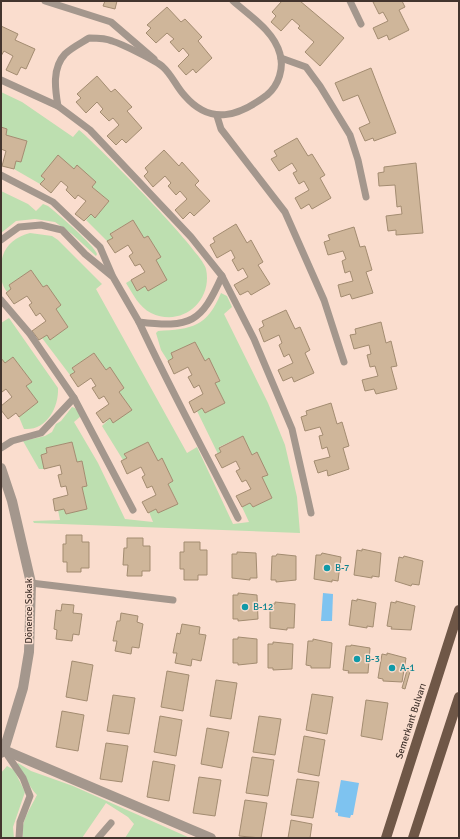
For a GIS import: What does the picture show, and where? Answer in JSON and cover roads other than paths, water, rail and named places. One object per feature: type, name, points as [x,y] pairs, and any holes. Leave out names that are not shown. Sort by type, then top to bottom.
[{"type":"main road","name":"Semerkant Bulvarı","points":[[386,838],[459,610]]},
{"type":"main road","points":[[413,838],[459,697]]},
{"type":"street","name":"Dönence Sokak","points":[[1,468],[12,501],[31,583],[29,652],[23,688],[3,751]]},
{"type":"street","points":[[3,751],[211,838]]},
{"type":"lane","points":[[45,1],[111,22],[163,66],[184,96],[195,106],[217,116],[236,113],[253,106],[270,92],[277,83],[281,70],[281,58],[273,36],[233,1]]},
{"type":"lane","points":[[350,1],[361,24]]},
{"type":"lane","points":[[58,106],[55,87],[58,66],[65,54],[88,38],[111,40],[163,66]]},
{"type":"lane","points":[[281,58],[306,67],[320,86],[350,135],[358,160],[366,197]]},
{"type":"lane","points":[[1,80],[58,106],[90,130],[191,237],[222,276],[254,339],[292,429],[311,513]]},
{"type":"lane","points":[[217,116],[220,129],[285,212],[324,300],[344,362]]},
{"type":"lane","points":[[1,175],[53,202],[100,247],[113,277],[140,322],[170,389],[204,450],[238,518]]},
{"type":"lane","points":[[1,240],[19,227],[41,225],[62,230],[85,254],[113,277]]},
{"type":"lane","points":[[140,322],[167,326],[183,324],[196,318],[206,308],[222,276]]},
{"type":"lane","points":[[1,300],[30,334],[74,398],[133,510]]},
{"type":"lane","points":[[1,448],[12,441],[41,433],[74,398]]},
{"type":"lane","points":[[31,583],[173,600]]},
{"type":"lane","points":[[3,751],[23,778],[30,796],[20,822],[18,834],[19,838]]},
{"type":"lane","points":[[98,838],[111,823]]},
{"type":"water","points":[[323,593],[333,594],[332,621],[321,621]]},
{"type":"water","points":[[341,780],[359,783],[353,815],[351,815],[350,818],[338,816],[338,813],[335,812]]},
{"type":"place","name":"B-7","points":[[327,568]]},
{"type":"place","name":"B-12","points":[[245,607]]},
{"type":"place","name":"B-3","points":[[357,659]]},
{"type":"place","name":"A-1","points":[[392,668]]}]
